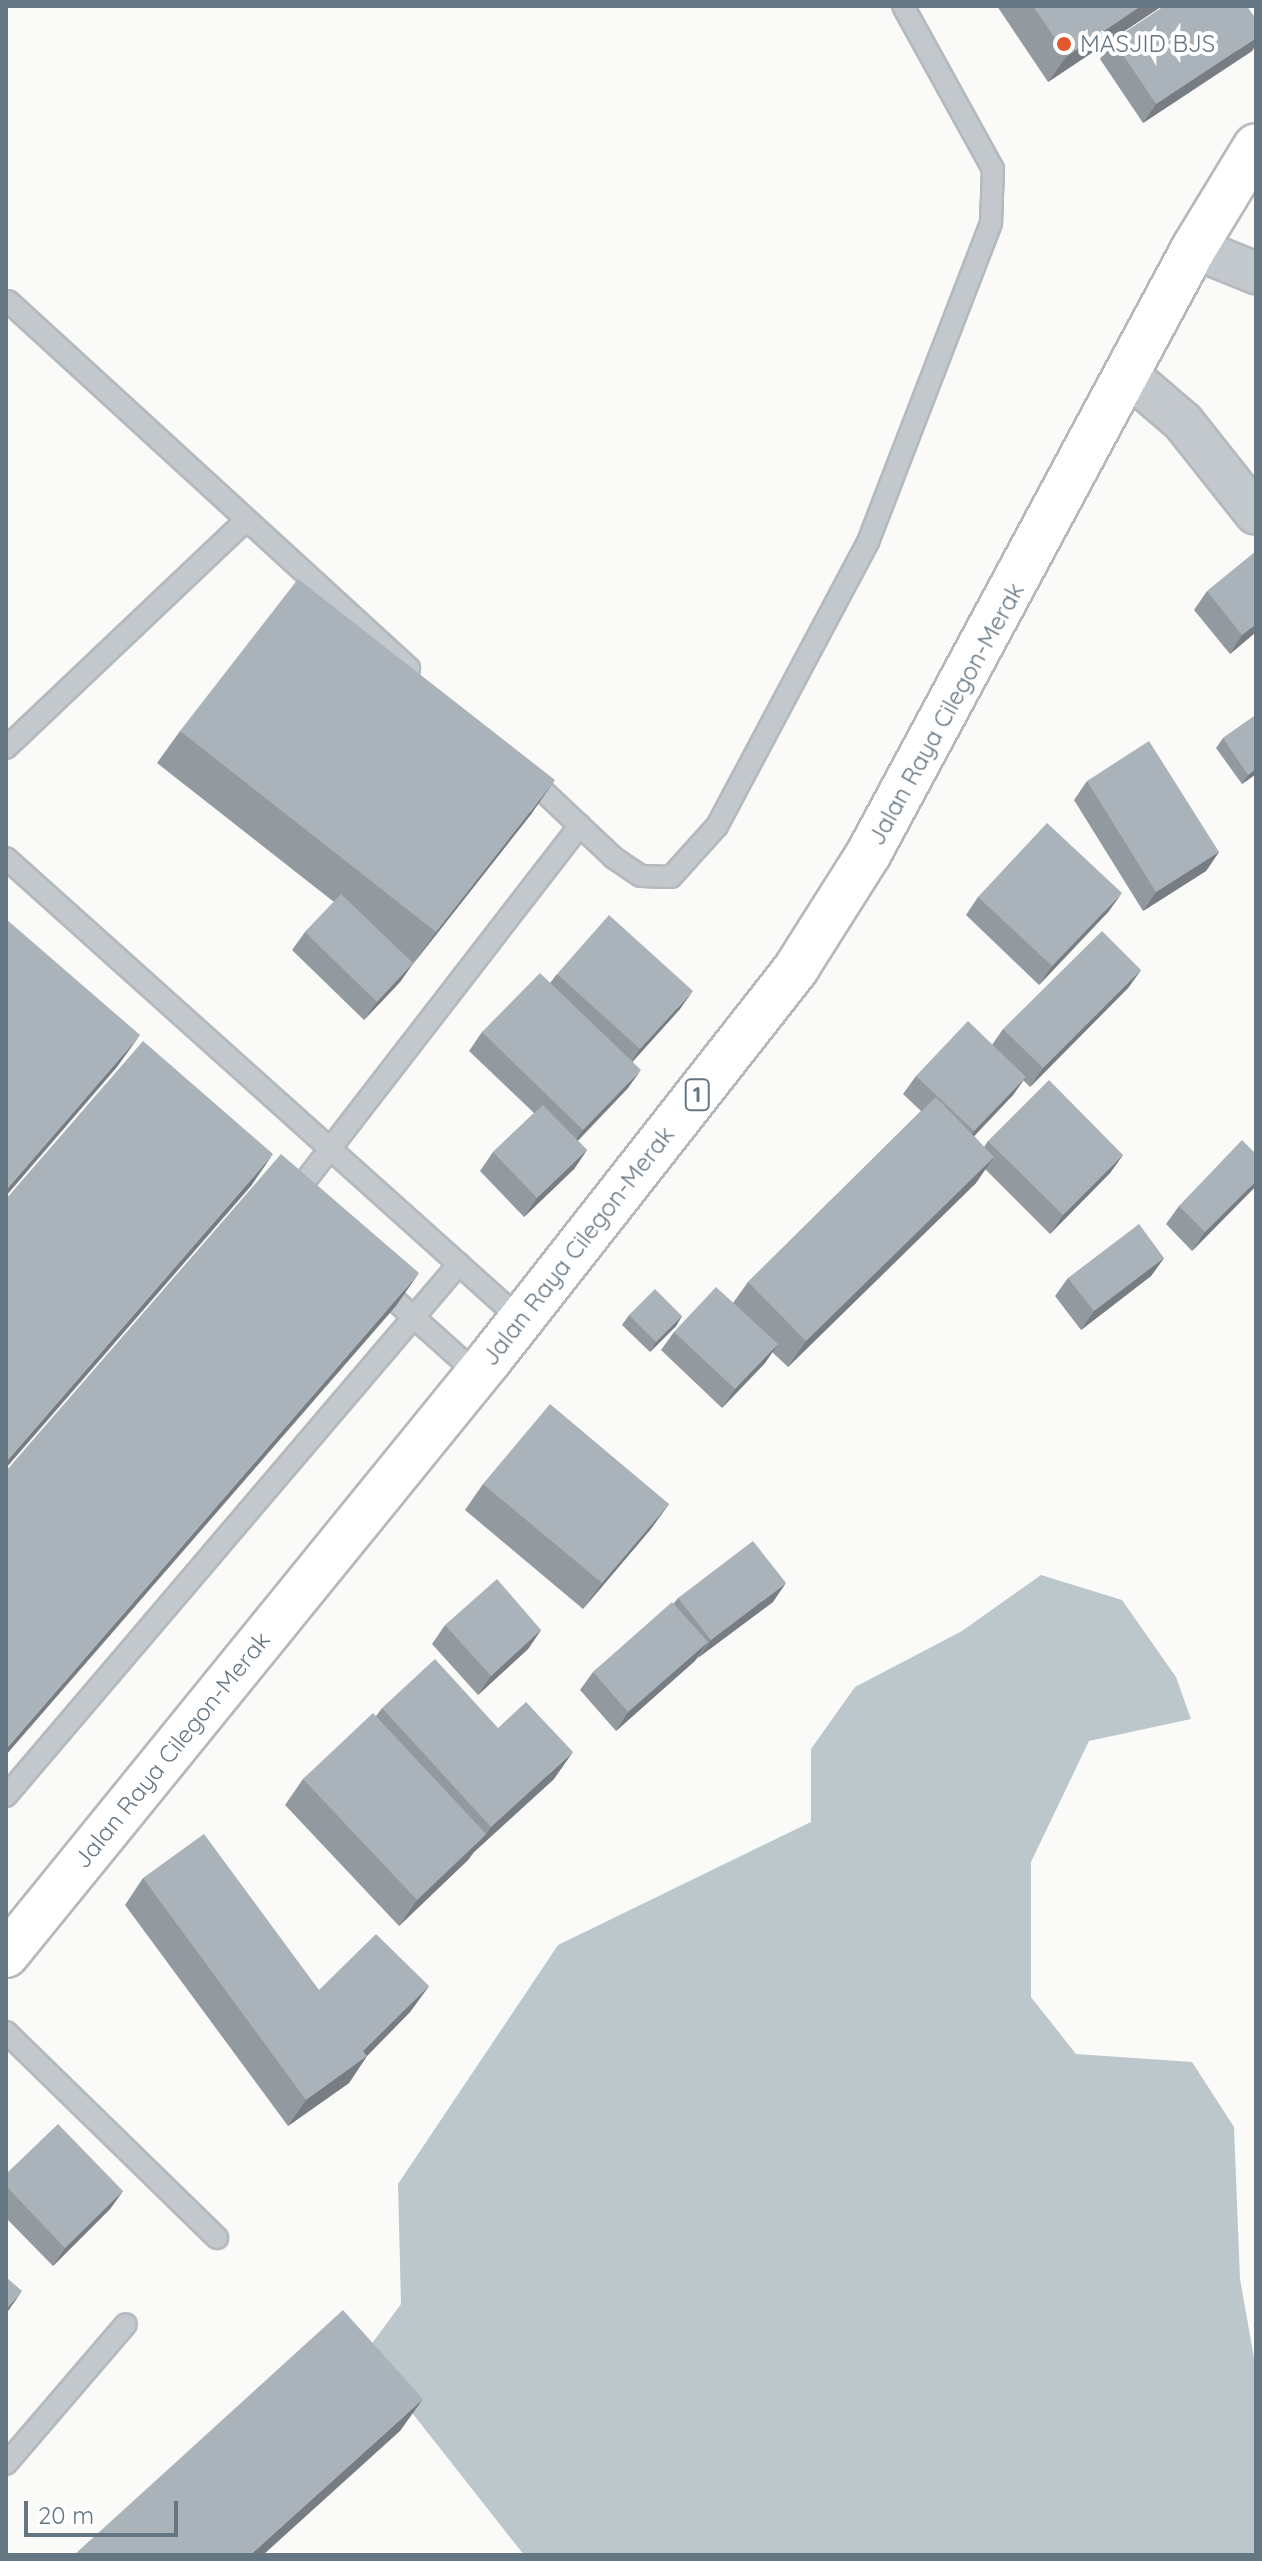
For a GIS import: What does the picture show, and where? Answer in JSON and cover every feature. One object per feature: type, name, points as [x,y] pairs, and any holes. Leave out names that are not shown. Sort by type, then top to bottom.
[{"type":"highway","name":"Jalan Raya Cilegon-Merak","points":[[6,1955],[521,1320],[797,967],[869,853],[1194,248],[1256,146]]},
{"type":"street","points":[[1194,248],[1256,273]]},
{"type":"street","points":[[1127,374],[1183,422],[1256,514]]},
{"type":"lane","points":[[511,762],[641,876],[671,877],[717,826],[868,542],[991,223],[993,169],[903,6]]},
{"type":"lane","points":[[8,301],[431,688]]},
{"type":"lane","points":[[6,748],[246,520]]},
{"type":"lane","points":[[287,1204],[335,1148],[580,825]]},
{"type":"lane","points":[[6,858],[335,1148],[521,1320]]},
{"type":"lane","points":[[6,1796],[459,1264]]},
{"type":"lane","points":[[367,1276],[477,1374]]},
{"type":"lane","points":[[6,2032],[217,2238]]},
{"type":"lane","points":[[6,2464],[126,2324]]},
{"type":"shaded area","points":[[1041,1575],[1122,1600],[1176,1677],[1191,1719],[1089,1741],[1031,1862],[1031,1997],[1076,2054],[1192,2062],[1234,2127],[1240,2279],[1256,2369],[1256,2555],[524,2555],[365,2353],[401,2304],[398,2184],[558,1945],[811,1822],[811,1749],[855,1687],[962,1631]]},
{"type":"building","points":[[1033,6],[1141,6],[1067,56]]},
{"type":"building","points":[[1164,6],[1247,6],[1256,19],[1256,38],[1156,104],[1113,40]]},
{"type":"building","points":[[1256,551],[1256,624],[1242,635],[1207,591]]},
{"type":"building","points":[[298,579],[555,780],[436,932],[180,731]]},
{"type":"building","points":[[1256,715],[1256,769],[1248,775],[1223,738]]},
{"type":"building","points":[[1149,741],[1219,852],[1156,892],[1087,781]]},
{"type":"building","points":[[1047,823],[1122,893],[1052,966],[978,897]]},
{"type":"building","points":[[341,894],[413,963],[377,1002],[305,932]]},
{"type":"building","points":[[609,915],[693,991],[640,1049],[557,974]]},
{"type":"building","points":[[6,919],[140,1035],[6,1190]]},
{"type":"building","points":[[1102,931],[1141,970],[1043,1068],[1003,1029]]},
{"type":"building","points":[[540,973],[641,1070],[583,1130],[482,1032]]},
{"type":"building","points":[[968,1021],[1026,1077],[974,1131],[916,1076]]},
{"type":"building","points":[[143,1041],[273,1154],[6,1462],[6,1199]]},
{"type":"building","points":[[1049,1080],[1123,1155],[1063,1215],[988,1141]]},
{"type":"building","points":[[936,1097],[994,1157],[806,1341],[748,1282]]},
{"type":"building","points":[[543,1105],[587,1150],[537,1198],[493,1152]]},
{"type":"building","points":[[1242,1140],[1256,1154],[1256,1181],[1205,1232],[1179,1206]]},
{"type":"building","points":[[281,1154],[419,1273],[6,1749],[6,1471]]},
{"type":"building","points":[[1139,1224],[1164,1258],[1094,1311],[1068,1278]]},
{"type":"building","points":[[716,1287],[778,1344],[735,1389],[674,1332]]},
{"type":"building","points":[[655,1289],[682,1316],[656,1342],[629,1315]]},
{"type":"building","points":[[550,1404],[669,1504],[602,1583],[483,1484]]},
{"type":"building","points":[[753,1541],[786,1583],[711,1640],[678,1598]]},
{"type":"building","points":[[497,1579],[541,1630],[491,1676],[445,1625]]},
{"type":"building","points":[[672,1602],[708,1642],[628,1712],[593,1672]]},
{"type":"building","points":[[435,1659],[498,1728],[526,1702],[573,1752],[491,1827],[382,1708]]},
{"type":"building","points":[[373,1713],[486,1834],[417,1900],[303,1779]]},
{"type":"building","points":[[204,1834],[319,1990],[376,1934],[429,1986],[363,2051],[367,2056],[306,2100],[143,1878]]},
{"type":"building","points":[[58,2124],[123,2191],[65,2248],[6,2186],[6,2174]]},
{"type":"building","points":[[6,2277],[22,2291],[6,2309]]},
{"type":"building","points":[[343,2310],[423,2399],[250,2555],[74,2555]]},
{"type":"place","name":"MASJID BJS","points":[[1064,44]]}]
